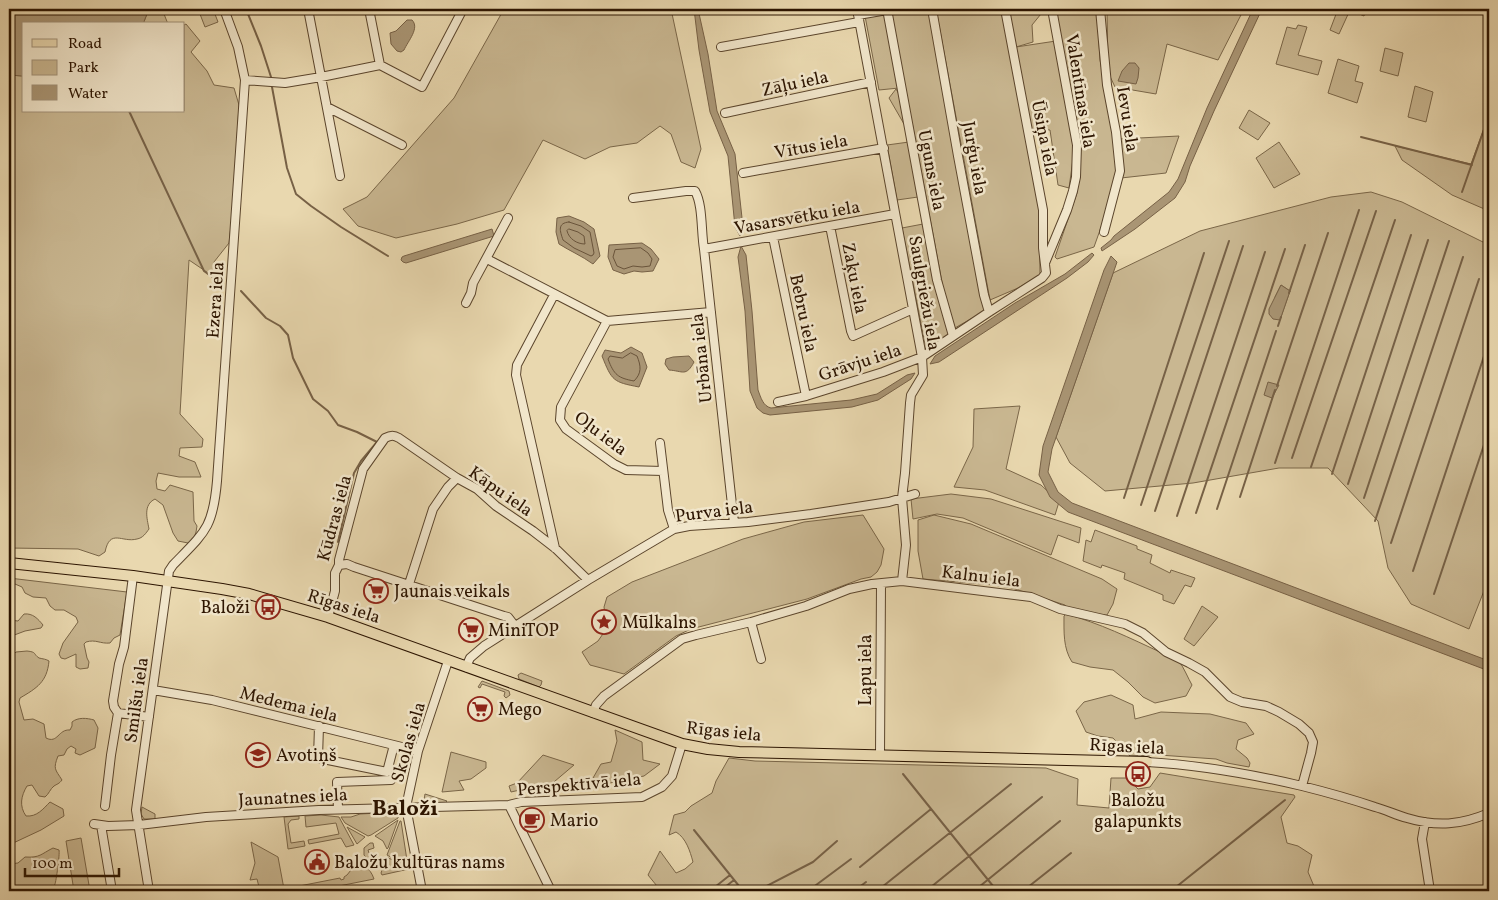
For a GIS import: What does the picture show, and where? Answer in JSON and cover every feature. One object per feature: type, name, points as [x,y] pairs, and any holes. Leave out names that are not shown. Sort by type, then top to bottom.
[{"type":"main road","name":"Rīgas iela","points":[[9,563],[168,580],[232,590],[328,617],[682,744],[708,749],[739,752],[1147,762]]},
{"type":"street","name":"Ezera iela","points":[[168,580],[169,571],[173,565],[204,532],[215,503],[245,80],[238,47],[224,9]]},
{"type":"street","points":[[308,9],[340,176]]},
{"type":"street","points":[[369,9],[380,65]]},
{"type":"street","points":[[245,80],[285,83],[380,65],[422,87],[463,9]]},
{"type":"street","points":[[721,47],[889,9]]},
{"type":"street","name":"Uguns iela","points":[[889,9],[937,280],[953,336]]},
{"type":"street","name":"Jurģu iela","points":[[932,9],[984,296],[989,312]]},
{"type":"street","name":"Ūsiņa iela","points":[[1005,9],[1043,210],[1043,248],[1046,273]]},
{"type":"street","name":"Valentīnas iela","points":[[1045,263],[1073,191],[1076,178],[1077,145],[1052,9]]},
{"type":"street","name":"Ievu iela","points":[[1100,9],[1107,85],[1116,132],[1120,171],[1104,232]]},
{"type":"street","name":"Saulgriežu iela","points":[[858,15],[922,357],[922,375],[911,394],[910,403],[902,498],[906,545],[902,582]]},
{"type":"street","name":"Zāļu iela","points":[[725,113],[871,82]]},
{"type":"street","points":[[327,107],[402,145]]},
{"type":"street","name":"Vītus iela","points":[[743,174],[884,148]]},
{"type":"street","name":"Urbāna iela","points":[[633,198],[686,191],[695,191],[699,198],[734,523]]},
{"type":"street","name":"Vasarsvētku iela","points":[[704,249],[895,214]]},
{"type":"street","points":[[466,303],[473,283],[487,259],[488,252],[508,218]]},
{"type":"street","name":"Zaķu iela","points":[[830,226],[853,336],[913,309]]},
{"type":"street","name":"Bebru iela","points":[[773,237],[806,396]]},
{"type":"street","points":[[487,259],[607,321],[711,312]]},
{"type":"street","name":"Grāvju iela","points":[[778,402],[806,396],[883,372],[922,357],[1042,278],[1046,273]]},
{"type":"street","points":[[554,295],[517,365],[516,375],[555,548]]},
{"type":"street","name":"Oļu iela","points":[[607,321],[561,407],[559,413],[560,420],[566,430],[619,467],[635,470],[663,471]]},
{"type":"street","name":"Kāpu iela","points":[[389,435],[399,438],[457,478],[477,489],[496,506],[555,548],[588,580]]},
{"type":"street","name":"Kūdras iela","points":[[328,617],[335,591],[335,573],[339,565],[363,469],[377,448],[389,435]]},
{"type":"street","points":[[660,443],[668,510],[674,529]]},
{"type":"street","points":[[409,584],[433,509],[448,487],[457,478]]},
{"type":"street","name":"Purva iela","points":[[466,667],[470,658],[476,652],[515,626],[674,529],[688,526],[748,522],[880,503],[915,494]]},
{"type":"street","points":[[339,565],[346,564],[508,617],[515,626]]},
{"type":"street","points":[[105,806],[118,712],[113,701],[119,664],[124,647],[133,576]]},
{"type":"street","name":"Smilšu iela","points":[[149,891],[136,810],[168,580]]},
{"type":"street","name":"Kalnu iela","points":[[593,713],[596,705],[604,696],[682,639],[806,606],[855,587],[902,582],[1030,597],[1060,609],[1118,622],[1135,628],[1166,652],[1205,672],[1230,697],[1242,702],[1266,706],[1279,712],[1309,733],[1313,742],[1302,786]]},
{"type":"street","name":"Lapu iela","points":[[880,755],[881,584]]},
{"type":"street","points":[[750,622],[761,659]]},
{"type":"street","name":"Skolas iela","points":[[422,891],[406,807],[418,751],[448,661]]},
{"type":"street","name":"Medema iela","points":[[153,690],[212,700],[418,751]]},
{"type":"street","points":[[118,712],[149,717]]},
{"type":"street","points":[[319,726],[318,758],[387,772],[394,745]]},
{"type":"street","name":"Perspektīvā iela","points":[[508,804],[642,797],[662,786],[672,776],[682,744]]},
{"type":"street","name":"Rīgas iela","points":[[1147,762],[1231,771],[1302,786],[1357,801],[1408,819],[1425,822],[1453,824],[1475,819],[1489,813]]},
{"type":"street","points":[[338,809],[337,782],[391,780]]},
{"type":"street","points":[[508,804],[551,891]]},
{"type":"street","name":"Jaunatnes iela","points":[[112,891],[97,824],[108,826],[139,825],[206,817],[338,809],[508,804]]},
{"type":"street","points":[[1425,822],[1422,838],[1430,891]]},
{"type":"green space","points":[[149,9],[162,9],[167,22],[144,22]]},
{"type":"green space","points":[[198,9],[213,9],[218,22],[205,27]]},
{"type":"green space","points":[[504,9],[671,9],[701,149],[695,168],[681,162],[671,134],[660,126],[637,143],[610,147],[585,159],[543,140],[504,210],[457,224],[396,238],[358,226],[343,209],[367,197],[454,98]]},
{"type":"green space","points":[[930,9],[985,311],[953,329],[944,293],[912,122],[904,124],[889,98],[896,89],[906,106],[891,13]]},
{"type":"green space","points":[[936,9],[1002,9],[1039,207],[1040,275],[1018,288],[990,300]]},
{"type":"green space","points":[[1008,9],[1045,9],[1032,25],[1033,42],[1016,47],[1056,41],[1074,152],[1069,188],[1058,185],[1050,130],[1030,129]]},
{"type":"green space","points":[[1055,9],[1097,9],[1100,60],[1111,115],[1118,174],[1094,247],[1057,259],[1055,257],[1077,193],[1080,153]]},
{"type":"green space","points":[[1107,9],[1244,9],[1218,60],[1167,44],[1156,94],[1115,87],[1108,72]]},
{"type":"green space","points":[[1338,9],[1367,9],[1364,16],[1350,10],[1339,34],[1330,30]]},
{"type":"green space","points":[[885,14],[899,88],[879,90],[865,16]]},
{"type":"green space","points":[[185,24],[200,41],[191,52],[207,71],[214,85],[234,88],[239,105],[233,210],[229,243],[214,262],[220,281],[189,260],[180,414],[203,439],[202,447],[180,448],[179,456],[195,462],[201,477],[179,477],[158,473],[156,481],[157,489],[165,491],[170,485],[193,492],[194,521],[197,526],[194,538],[188,543],[178,541],[173,533],[163,505],[155,499],[147,508],[149,529],[144,535],[132,540],[113,538],[107,545],[105,552],[99,556],[78,549],[9,548],[9,75],[22,76],[22,112],[185,112]]},
{"type":"green space","points":[[1298,25],[1307,27],[1298,55],[1322,61],[1318,75],[1276,64],[1287,27],[1296,29]]},
{"type":"green space","points":[[1385,48],[1403,53],[1398,76],[1380,71]]},
{"type":"green space","points":[[1338,59],[1359,66],[1355,81],[1363,83],[1357,103],[1328,93]]},
{"type":"green space","points":[[1415,86],[1433,92],[1426,122],[1408,117]]},
{"type":"green space","points":[[1249,110],[1270,123],[1258,140],[1239,128]]},
{"type":"green space","points":[[1489,115],[1489,211],[1452,195],[1402,160],[1395,146],[1471,164]]},
{"type":"green space","points":[[1179,136],[1166,173],[1121,178],[1119,139]]},
{"type":"green space","points":[[909,142],[918,197],[897,200],[887,145]]},
{"type":"green space","points":[[1279,142],[1300,174],[1274,188],[1256,158]]},
{"type":"green space","points":[[1371,192],[1402,202],[1489,245],[1489,578],[1469,629],[1411,604],[1388,568],[1378,521],[1328,468],[1279,468],[1193,483],[1105,491],[1070,463],[1056,437],[1113,273],[1200,231],[1331,197]],"holes":[[[1281,285],[1290,291],[1280,320],[1275,297]]]},
{"type":"green space","points":[[923,224],[949,335],[926,349],[902,228]]},
{"type":"green space","points":[[1020,406],[1006,469],[1041,485],[1059,502],[1055,515],[985,490],[954,487],[973,447],[974,409]]},
{"type":"green space","points":[[951,494],[991,499],[1081,528],[1079,543],[1058,535],[1051,555],[963,518],[937,514],[913,519],[911,499]]},
{"type":"green space","points":[[863,515],[884,549],[881,565],[871,577],[807,599],[691,629],[676,636],[624,674],[590,665],[582,652],[598,641],[607,628],[604,607],[607,597],[632,582],[743,539],[804,522]]},
{"type":"green space","points":[[934,515],[971,524],[1102,579],[1117,589],[1113,604],[1107,615],[1090,615],[1067,609],[1065,605],[1012,588],[923,579],[918,551],[918,520]]},
{"type":"green space","points":[[1095,530],[1137,546],[1137,549],[1152,555],[1150,563],[1170,573],[1171,570],[1195,578],[1191,587],[1185,585],[1174,604],[1163,600],[1163,595],[1124,579],[1125,573],[1102,565],[1101,568],[1083,561],[1086,540],[1091,542]]},
{"type":"green space","points":[[9,578],[127,592],[120,635],[110,643],[86,642],[84,644],[89,662],[88,668],[80,669],[76,667],[76,654],[65,659],[61,658],[59,654],[63,643],[78,622],[76,617],[64,610],[55,610],[50,606],[46,598],[33,597],[25,593],[22,587],[9,584]]},
{"type":"green space","points":[[1202,606],[1218,617],[1194,646],[1184,639]]},
{"type":"green space","points":[[24,614],[33,615],[43,625],[41,628],[9,637],[9,620],[18,621]]},
{"type":"green space","points":[[1066,614],[1102,626],[1179,661],[1192,685],[1186,696],[1155,703],[1143,697],[1113,670],[1072,662],[1065,640],[1064,616]]},
{"type":"green space","points":[[27,651],[49,661],[46,674],[40,684],[20,698],[19,702],[24,720],[33,719],[44,724],[46,738],[50,739],[56,738],[66,730],[70,730],[74,720],[86,718],[94,720],[98,728],[95,748],[80,755],[75,753],[76,749],[71,746],[64,755],[58,756],[56,769],[62,780],[45,797],[39,796],[32,785],[27,786],[23,794],[22,805],[26,816],[37,814],[50,802],[63,809],[64,816],[41,830],[9,845],[9,659],[16,652]]},
{"type":"green space","points":[[521,673],[542,681],[541,685],[539,687],[519,679],[518,675]]},
{"type":"green space","points":[[482,681],[509,691],[510,695],[506,698],[504,696],[505,692],[482,684],[480,688],[478,687]]},
{"type":"green space","points":[[1111,695],[1133,705],[1135,719],[1161,712],[1210,714],[1246,723],[1254,734],[1238,740],[1236,749],[1247,758],[1250,763],[1249,767],[1216,759],[1159,755],[1130,756],[1113,738],[1086,732],[1076,711],[1084,702]]},
{"type":"green space","points":[[615,730],[642,742],[643,760],[660,764],[644,776],[610,783],[593,778],[601,764],[611,762],[617,741]]},
{"type":"green space","points":[[451,752],[486,762],[486,768],[471,779],[459,781],[464,790],[442,792]]},
{"type":"green space","points":[[543,755],[574,765],[548,787],[531,792],[524,789],[511,792],[509,786],[517,783]]},
{"type":"green space","points":[[729,758],[755,761],[1046,768],[1078,779],[1077,805],[1109,808],[1111,778],[1127,778],[1138,789],[1150,787],[1160,773],[1294,795],[1295,797],[1281,817],[1287,843],[1298,846],[1312,855],[1308,872],[1316,891],[661,891],[648,875],[660,851],[676,873],[685,869],[693,862],[685,841],[676,832],[669,835],[674,815],[685,812],[712,793],[716,781]]},
{"type":"green space","points":[[425,794],[447,801],[444,804],[426,804],[424,800]]},
{"type":"green space","points":[[142,807],[155,814],[155,819],[144,819],[141,814]]},
{"type":"green space","points":[[398,812],[400,815],[398,818],[368,836],[345,823],[341,817],[351,817],[360,814]]},
{"type":"green space","points":[[299,816],[299,819],[291,820],[288,824],[291,843],[304,841],[305,846],[288,849],[284,817]]},
{"type":"green space","points":[[305,816],[339,817],[354,845],[346,847],[341,838],[309,844],[308,840],[339,834],[336,823],[306,827]]},
{"type":"green space","points":[[398,820],[387,849],[383,841],[375,836]]},
{"type":"green space","points":[[401,821],[408,867],[387,855]]},
{"type":"green space","points":[[347,827],[365,837],[357,844]]},
{"type":"green space","points":[[81,838],[90,891],[74,891],[66,841]]},
{"type":"green space","points":[[251,842],[278,857],[284,889],[340,878],[341,880],[344,879],[351,870],[350,865],[365,867],[370,871],[374,879],[314,891],[260,891],[257,879],[250,880],[255,863]]},
{"type":"green space","points":[[373,843],[374,848],[368,850],[369,853],[377,856],[375,859],[366,858],[364,855],[364,848]]},
{"type":"green space","points":[[53,848],[59,850],[59,857],[56,882],[50,891],[9,891],[9,864],[18,863],[25,857],[43,854]]},
{"type":"green space","points":[[387,857],[409,869],[382,875]]},
{"type":"water","points":[[9,9],[149,9],[144,22],[22,22],[22,76],[9,75]]},
{"type":"water","points":[[694,9],[698,9],[708,54],[717,111],[735,154],[743,227],[740,236],[735,227],[728,156],[710,112]]},
{"type":"water","points":[[1253,9],[1262,9],[1214,111],[1185,182],[1175,198],[1135,229],[1102,251],[1101,248],[1114,236],[1169,192],[1178,179],[1207,108]]},
{"type":"water","points":[[407,20],[412,20],[414,23],[414,31],[404,50],[401,52],[397,51],[391,44],[390,33],[396,31]]},
{"type":"water","points":[[1129,63],[1135,63],[1139,68],[1136,84],[1118,81],[1122,71]]},
{"type":"water","points":[[569,216],[584,222],[594,229],[600,256],[593,264],[559,244],[556,232],[557,218]]},
{"type":"water","points":[[492,229],[494,236],[406,263],[401,260],[404,256]]},
{"type":"water","points":[[642,243],[651,249],[659,259],[653,271],[634,271],[624,274],[613,270],[608,257],[609,245]]},
{"type":"water","points":[[741,246],[746,255],[758,390],[766,405],[771,408],[851,400],[877,394],[907,375],[915,373],[911,379],[878,400],[852,407],[770,415],[763,413],[757,408],[750,391],[745,311],[738,257]]},
{"type":"water","points":[[1092,253],[1094,255],[1088,262],[1067,278],[939,362],[930,364],[935,356],[1015,303],[1065,274]]},
{"type":"water","points":[[1111,256],[1117,262],[1052,449],[1048,472],[1058,492],[1072,503],[1489,661],[1489,671],[1068,512],[1050,497],[1039,475],[1043,446],[1104,270]]},
{"type":"water","points":[[1281,285],[1290,291],[1280,320],[1273,319],[1269,314],[1269,309]]},
{"type":"water","points":[[631,347],[642,353],[647,367],[639,387],[624,384],[614,379],[608,371],[602,356],[605,350],[621,353]]},
{"type":"water","points":[[689,356],[694,362],[689,370],[684,372],[669,370],[665,364],[666,359]]},
{"type":"water","points":[[1268,382],[1279,385],[1272,398],[1264,395]]},
{"type":"waterway","points":[[246,9],[271,77]]},
{"type":"waterway","points":[[272,87],[287,168],[296,194],[341,227],[388,256]]},
{"type":"waterway","points":[[129,112],[204,271],[223,285]]},
{"type":"waterway","points":[[1462,192],[1489,115]]},
{"type":"waterway","points":[[1361,137],[1472,165]]},
{"type":"waterway","points":[[1275,463],[1359,210]]},
{"type":"waterway","points":[[1292,458],[1376,211]]},
{"type":"waterway","points":[[1311,467],[1395,220]]},
{"type":"waterway","points":[[1277,386],[1328,233]]},
{"type":"waterway","points":[[1332,474],[1411,235]]},
{"type":"waterway","points":[[1348,484],[1428,240]]},
{"type":"waterway","points":[[1141,505],[1229,241]]},
{"type":"waterway","points":[[1364,498],[1449,241]]},
{"type":"waterway","points":[[1289,293],[1305,245]]},
{"type":"waterway","points":[[1155,511],[1243,246]]},
{"type":"waterway","points":[[1196,513],[1285,249]]},
{"type":"waterway","points":[[1177,516],[1265,252]]},
{"type":"waterway","points":[[1124,498],[1204,253]]},
{"type":"waterway","points":[[1375,521],[1463,257]]},
{"type":"waterway","points":[[1391,543],[1479,279]]},
{"type":"waterway","points":[[241,291],[266,318],[280,326],[288,335],[293,358],[313,399],[328,411],[338,425],[377,442],[361,461],[354,473],[338,542]]},
{"type":"waterway","points":[[1278,326],[1281,317]]},
{"type":"waterway","points":[[1217,509],[1276,331]]},
{"type":"waterway","points":[[1413,571],[1489,341]]},
{"type":"waterway","points":[[1240,497],[1275,390]]},
{"type":"waterway","points":[[1434,594],[1489,430]]},
{"type":"waterway","points":[[903,774],[997,891]]},
{"type":"waterway","points":[[877,891],[1011,784]]},
{"type":"waterway","points":[[926,891],[1042,797]]},
{"type":"waterway","points":[[1171,891],[1285,800]]},
{"type":"waterway","points":[[860,867],[931,809]]},
{"type":"waterway","points":[[974,891],[1060,821]]},
{"type":"waterway","points":[[694,830],[743,891]]},
{"type":"waterway","points":[[757,891],[813,862],[837,841]]},
{"type":"waterway","points":[[1023,891],[1071,853]]},
{"type":"waterway","points":[[808,891],[851,859]]},
{"type":"waterway","points":[[710,891],[730,875]]},
{"type":"waterway","points":[[720,891],[734,880]]},
{"type":"waterway","points":[[854,891],[866,882]]},
{"type":"place","name":"Jaunais veikals","points":[[376,591]]},
{"type":"place","name":"Baloži","points":[[268,607]]},
{"type":"place","name":"Mūlkalns","points":[[604,622]]},
{"type":"place","name":"MiniTOP","points":[[471,630]]},
{"type":"place","name":"Mego","points":[[480,709]]},
{"type":"place","name":"Avotiņš","points":[[258,755]]},
{"type":"place","name":"Baložu galapunkts","points":[[1138,774]]},
{"type":"place","name":"Mario","points":[[532,820]]},
{"type":"place","name":"Baložu kultūras nams","points":[[317,862]]},
{"type":"district","name":"Baloži","points":[[405,807]]}]
